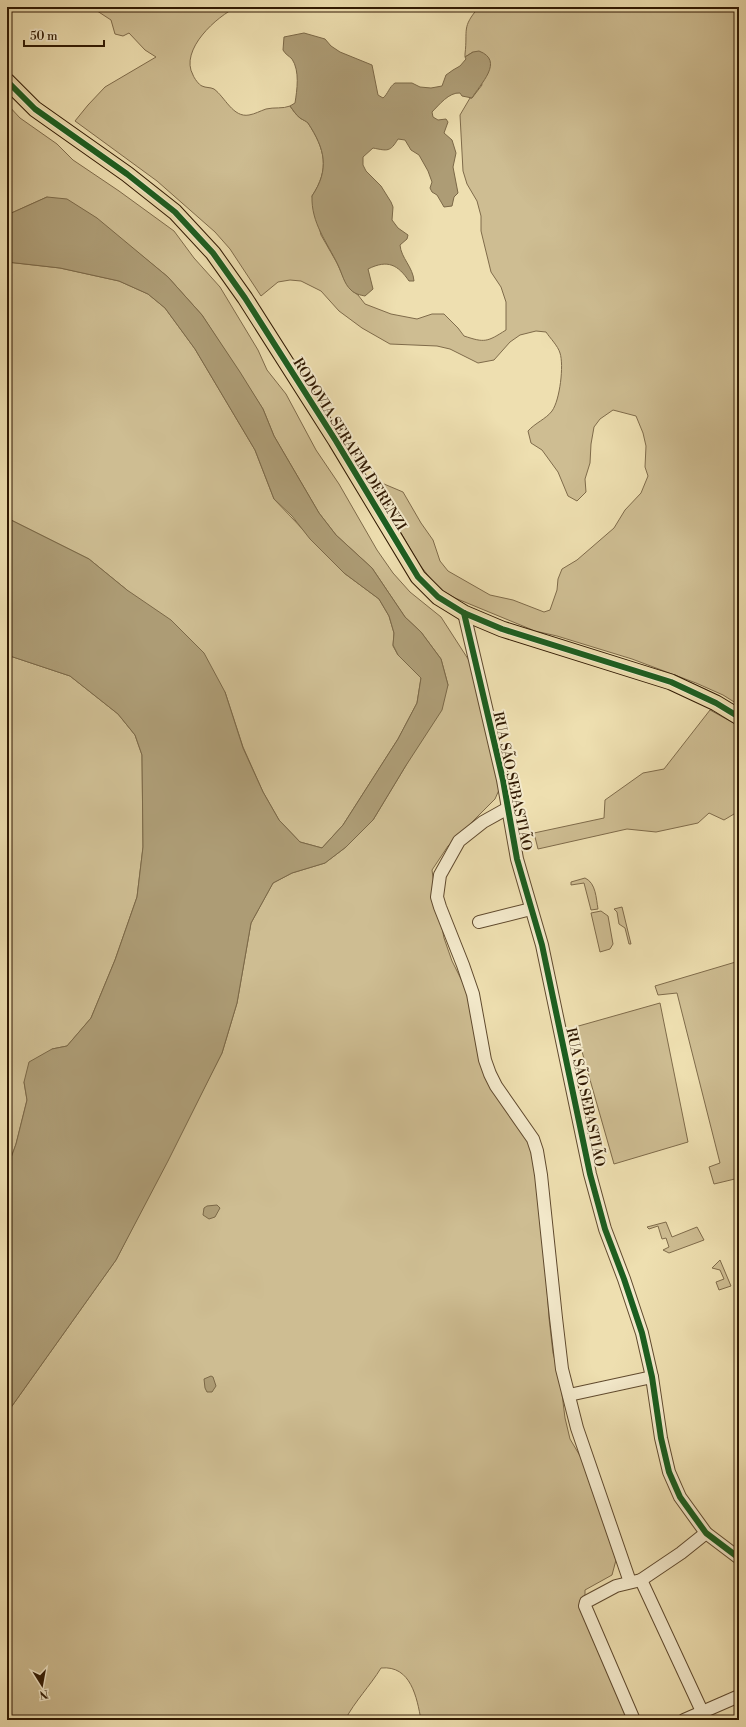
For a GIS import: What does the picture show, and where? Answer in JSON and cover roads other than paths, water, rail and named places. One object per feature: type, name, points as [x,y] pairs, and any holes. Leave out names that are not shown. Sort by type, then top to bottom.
[{"type":"main road","name":"RODOVIA SERAFIM DERENZI","points":[[7,81],[35,109],[127,174],[175,212],[213,253],[245,298],[418,577],[438,598],[464,613],[502,629],[670,682],[716,703],[739,717]]},
{"type":"street","name":"RUA SÃO SEBASTIÃO","points":[[464,613],[503,780],[517,859],[542,945],[590,1174],[605,1230],[624,1279],[642,1333],[652,1377],[660,1430],[669,1472],[680,1497],[706,1533],[739,1558]]},
{"type":"street","points":[[508,808],[483,822],[459,842],[440,875],[437,897],[473,994],[485,1060],[490,1074],[496,1086],[533,1139],[537,1151],[542,1175],[556,1325],[562,1370],[577,1428],[636,1581],[689,1681],[705,1716]]},
{"type":"street","points":[[479,922],[531,909]]},
{"type":"street","points":[[569,1395],[652,1377]]},
{"type":"street","points":[[634,1720],[585,1606],[586,1602],[587,1600],[616,1586],[636,1581],[681,1553],[706,1533]]},
{"type":"street","points":[[684,1720],[705,1716],[739,1696]]}]
